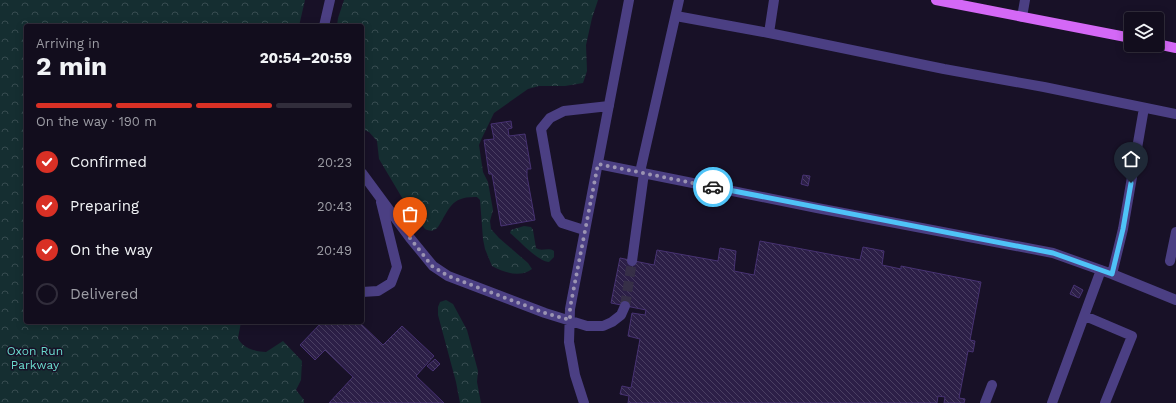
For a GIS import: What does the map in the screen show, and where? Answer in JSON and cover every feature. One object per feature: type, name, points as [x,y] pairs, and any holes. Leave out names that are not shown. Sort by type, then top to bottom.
[{"type":"main road","points":[[936,0],[1124,37]]},
{"type":"main road","points":[[1164,45],[1176,48]]},
{"type":"lane","points":[[324,24],[330,0]]},
{"type":"lane","points":[[584,403],[575,375],[570,349],[570,308],[629,0]]},
{"type":"lane","points":[[632,261],[642,173],[679,0]]},
{"type":"lane","points":[[769,33],[774,0]]},
{"type":"lane","points":[[1022,17],[1025,0]]},
{"type":"lane","points":[[676,16],[769,33],[1176,114]]},
{"type":"lane","points":[[584,230],[562,223],[556,214],[542,129],[550,118],[564,111],[609,106]]},
{"type":"lane","points":[[1112,274],[1123,229],[1144,108]]},
{"type":"lane","points":[[598,164],[844,213],[1015,244],[1053,253],[1112,274],[1176,300]]},
{"type":"lane","points":[[364,176],[432,266],[448,276],[545,313],[586,326],[603,326],[612,322],[621,315],[625,306]]},
{"type":"lane","points":[[364,292],[378,291],[391,283],[397,267],[379,196]]},
{"type":"lane","points":[[1170,261],[1176,232]]},
{"type":"lane","points":[[1052,403],[1101,270]]},
{"type":"lane","points":[[1085,316],[1132,336],[1106,403]]},
{"type":"lane","points":[[985,403],[992,386]]},
{"type":"green space","name":"Oxon Run Parkway","points":[[0,0],[305,0],[299,24],[24,24],[24,324],[241,324],[238,338],[246,347],[266,352],[283,341],[302,361],[301,380],[296,390],[304,400],[304,403],[0,403]]},
{"type":"green space","points":[[344,0],[598,0],[586,45],[587,71],[583,83],[565,86],[539,86],[528,89],[494,113],[479,145],[483,172],[488,182],[493,210],[490,221],[491,229],[499,238],[528,263],[532,269],[523,273],[512,274],[492,266],[485,249],[480,200],[477,197],[468,197],[456,201],[452,204],[435,230],[432,231],[425,229],[404,201],[379,159],[377,141],[369,132],[364,130],[364,24],[337,24]]},
{"type":"green space","points":[[524,226],[531,227],[533,230],[536,248],[540,250],[549,249],[554,251],[554,257],[549,262],[539,258],[510,233],[511,230]]},
{"type":"green space","points":[[446,300],[453,304],[467,330],[478,371],[477,382],[481,403],[460,403],[456,382],[438,315],[438,307],[440,302]]},
{"type":"building","points":[[511,121],[512,128],[508,129],[509,136],[525,134],[531,169],[527,169],[527,176],[535,220],[501,226],[492,174],[489,174],[484,140],[494,139],[491,124]]},
{"type":"building","points":[[803,175],[810,176],[808,186],[801,184]]},
{"type":"building","points":[[760,241],[860,260],[863,247],[884,251],[882,265],[901,269],[901,266],[981,282],[970,340],[975,341],[973,352],[968,351],[959,398],[965,399],[964,403],[944,403],[945,397],[938,396],[937,403],[628,403],[629,396],[620,394],[622,386],[631,388],[640,339],[628,336],[632,313],[645,315],[646,310],[611,303],[620,258],[654,265],[657,250],[718,261],[720,248],[736,251],[734,271],[754,275]]},
{"type":"building","points":[[1074,285],[1083,290],[1079,298],[1070,294]]},
{"type":"building","points":[[320,324],[361,324],[383,345],[402,326],[434,356],[416,376],[444,403],[329,403],[353,377],[325,350],[315,360],[300,345]]},
{"type":"building","points":[[435,359],[440,364],[433,371],[427,366]]},
{"type":"tunnel","points":[[625,306],[632,261]]},
{"type":"way so far","points":[[410,238],[432,266],[448,276],[545,313],[570,320],[570,308],[598,164],[713,187]]},
{"type":"route","points":[[713,187],[805,206],[1015,244],[1053,253],[1112,274],[1123,229],[1131,183]]}]
